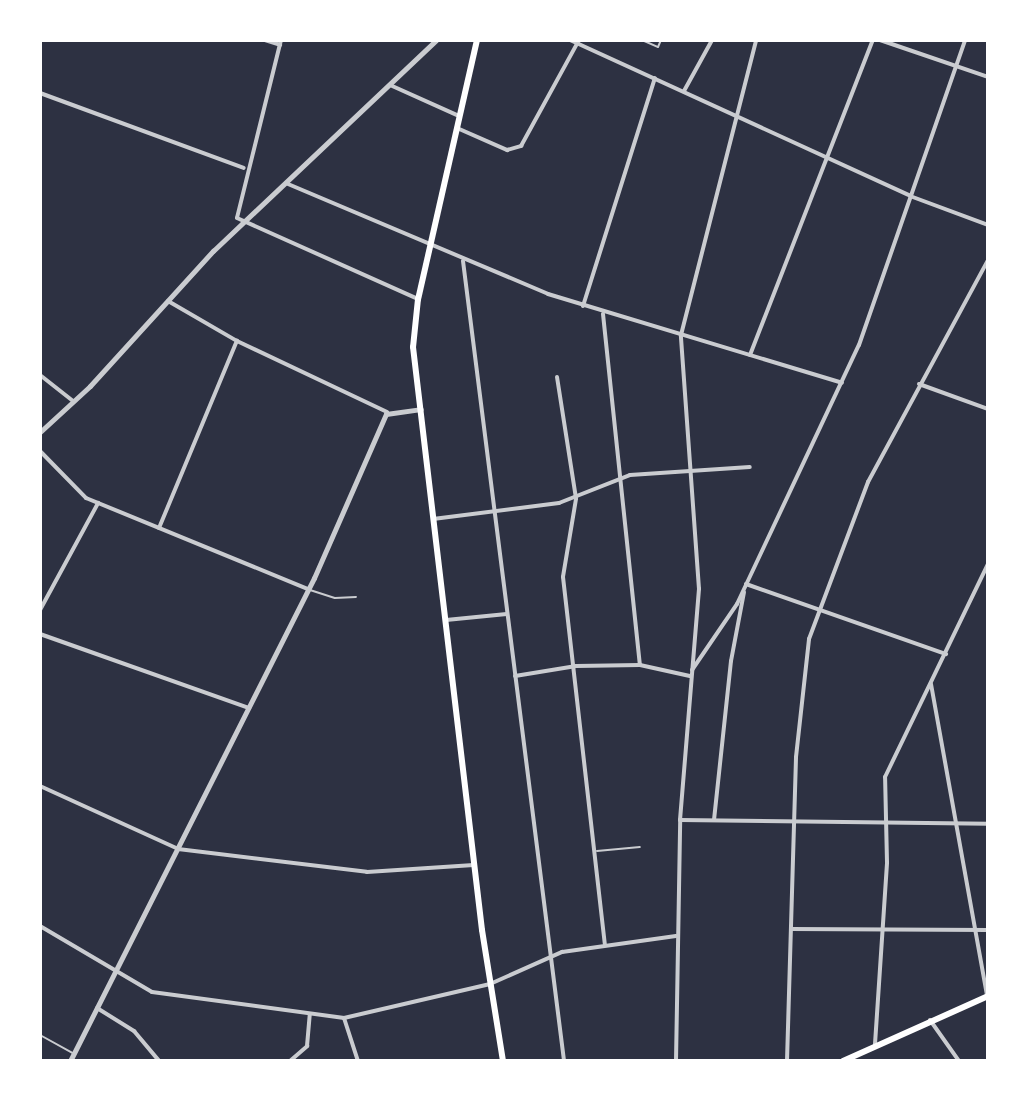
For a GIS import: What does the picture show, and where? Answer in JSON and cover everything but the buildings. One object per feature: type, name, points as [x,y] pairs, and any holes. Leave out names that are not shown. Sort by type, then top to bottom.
[{"type":"main road","points":[[477,40],[429,246],[418,299],[413,347],[475,865],[503,1061]]},
{"type":"main road","points":[[843,1061],[930,1019],[987,996]]},
{"type":"street","points":[[265,40],[281,42],[235,211],[243,224],[418,299]]},
{"type":"street","points":[[40,432],[74,402],[243,224],[436,40]]},
{"type":"street","points":[[570,40],[913,197],[988,225]]},
{"type":"street","points":[[684,91],[712,40]]},
{"type":"street","points":[[676,1061],[680,820],[699,589],[681,335],[756,40]]},
{"type":"street","points":[[750,355],[824,157],[872,40]]},
{"type":"street","points":[[880,40],[988,77]]},
{"type":"street","points":[[690,676],[722,631],[842,383],[913,197],[965,40]]},
{"type":"street","points":[[457,128],[507,150],[521,146],[578,42]]},
{"type":"street","points":[[583,306],[655,78]]},
{"type":"street","points":[[390,85],[459,116]]},
{"type":"street","points":[[40,93],[245,168]]},
{"type":"street","points":[[288,184],[463,261],[603,314],[842,383]]},
{"type":"street","points":[[787,1061],[793,819],[801,687],[819,610],[868,482],[988,260]]},
{"type":"street","points":[[463,261],[564,1061]]},
{"type":"street","points":[[168,301],[237,341],[387,412],[421,409]]},
{"type":"street","points":[[603,314],[624,476],[640,665]]},
{"type":"street","points":[[159,528],[237,341]]},
{"type":"street","points":[[40,375],[74,402]]},
{"type":"street","points":[[557,377],[576,499],[562,572],[605,944]]},
{"type":"street","points":[[919,384],[988,409]]},
{"type":"street","points":[[70,1061],[308,589],[387,412]]},
{"type":"street","points":[[40,451],[86,498],[308,589]]},
{"type":"street","points":[[433,519],[495,513],[576,499],[624,476],[750,467]]},
{"type":"street","points":[[40,610],[99,503]]},
{"type":"street","points":[[875,1044],[887,768],[988,564]]},
{"type":"street","points":[[746,582],[946,654]]},
{"type":"street","points":[[714,820],[731,661],[746,582]]},
{"type":"street","points":[[446,620],[508,614]]},
{"type":"street","points":[[40,634],[249,708]]},
{"type":"street","points":[[515,676],[574,666],[640,665],[690,676]]},
{"type":"street","points":[[931,681],[987,996]]},
{"type":"street","points":[[40,786],[178,849],[367,872],[475,865]]},
{"type":"street","points":[[680,820],[793,819],[884,824],[988,824]]},
{"type":"street","points":[[40,926],[152,992],[344,1018],[490,984],[551,955],[605,944],[676,936]]},
{"type":"street","points":[[791,929],[988,930]]},
{"type":"street","points":[[97,1008],[134,1031],[159,1061]]},
{"type":"street","points":[[290,1061],[307,1046],[310,1014]]},
{"type":"street","points":[[344,1018],[358,1061]]},
{"type":"street","points":[[930,1019],[959,1061]]},
{"type":"street","points":[[858,1053],[861,1061]]},
{"type":"lane","points":[[642,40],[658,47],[661,40]]},
{"type":"lane","points":[[308,589],[335,598],[356,597]]},
{"type":"lane","points":[[596,851],[640,847]]},
{"type":"lane","points":[[40,1035],[74,1053]]}]
